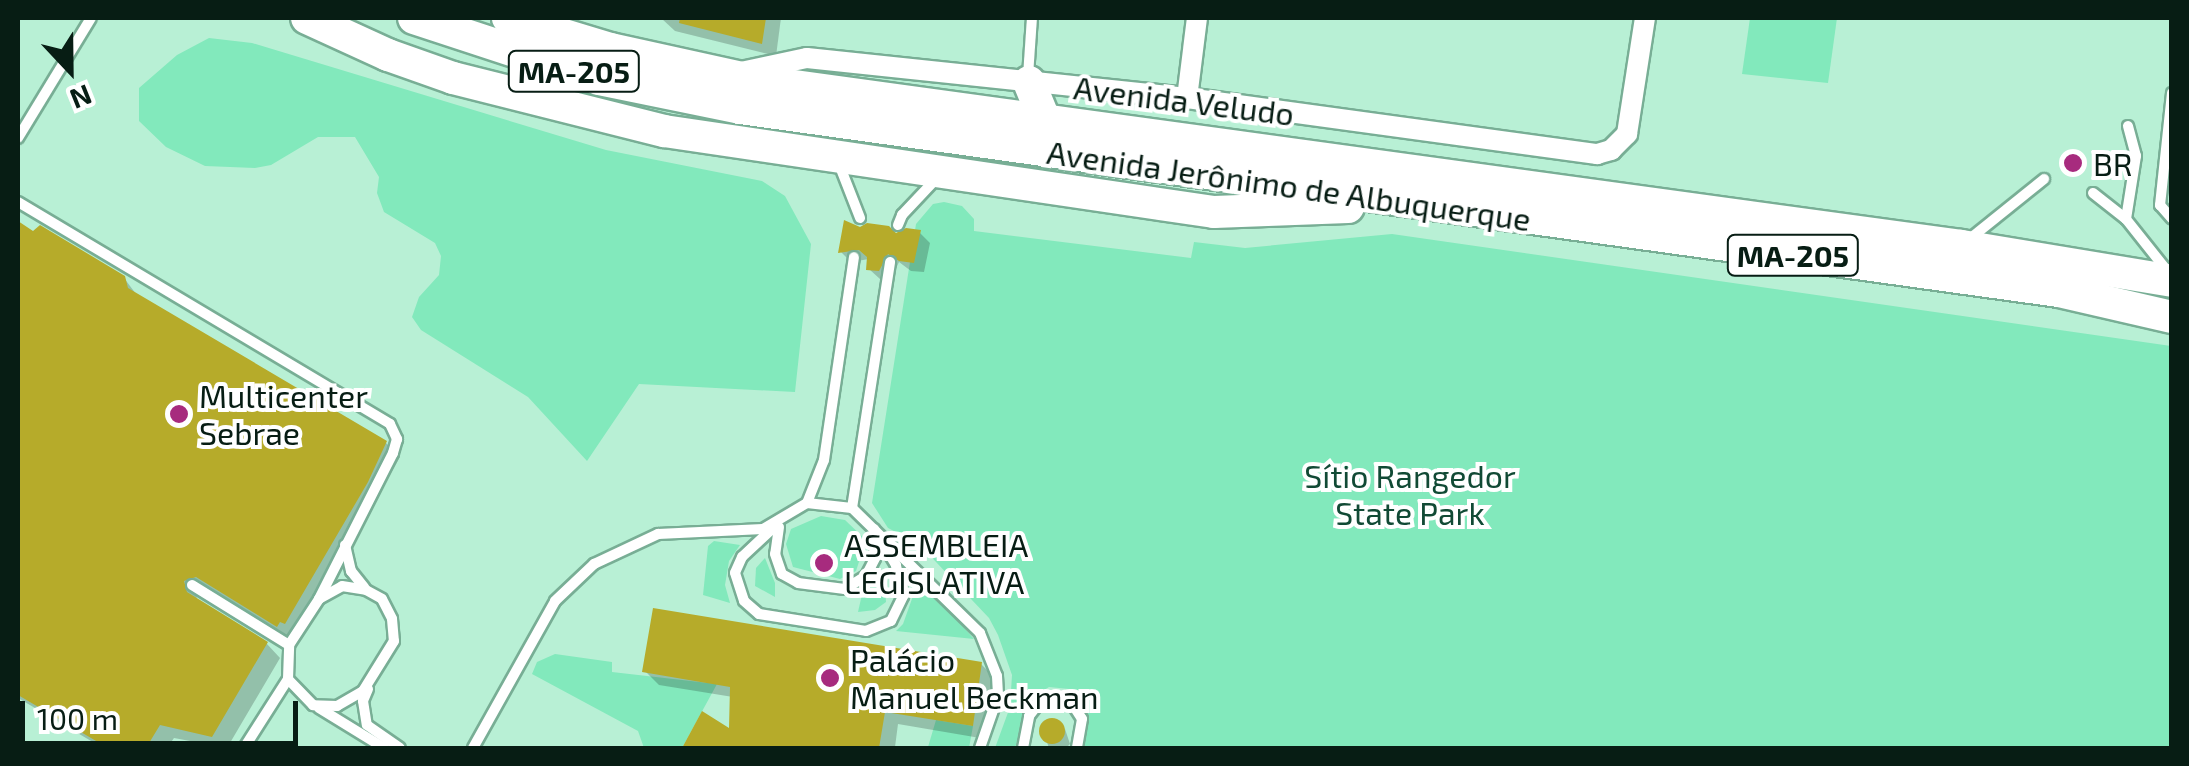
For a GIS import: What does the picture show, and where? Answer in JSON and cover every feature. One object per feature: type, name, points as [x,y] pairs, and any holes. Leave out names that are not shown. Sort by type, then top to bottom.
[{"type":"main road","points":[[307,18],[434,72],[609,119],[837,158],[1214,212],[1414,202]]},
{"type":"main road","name":"Avenida Jerônimo de Albuquerque","points":[[414,18],[527,58],[666,94],[1315,189],[2059,291],[2172,317]]},
{"type":"main road","name":"Avenida Jerônimo de Albuquerque","points":[[508,18],[611,49],[724,76],[2169,273]]},
{"type":"main road","name":"Avenida Jerônimo de Albuquerque","points":[[583,18],[724,76]]},
{"type":"main road","points":[[1029,82],[1045,121]]},
{"type":"main road","points":[[1289,211],[1305,203],[1315,189],[1313,171],[1299,156]]},
{"type":"street","points":[[1187,98],[1197,18]]},
{"type":"street","name":"Avenida Veludo","points":[[724,76],[807,58],[1187,98],[1597,154],[1617,146],[1630,125],[1645,18]]},
{"type":"lane","points":[[18,138],[90,18]]},
{"type":"lane","points":[[1029,82],[1027,54],[1032,18]]},
{"type":"lane","points":[[2172,93],[2160,205],[2172,219]]},
{"type":"lane","points":[[2126,219],[2136,156],[2128,126]]},
{"type":"lane","points":[[837,158],[860,218]]},
{"type":"lane","points":[[898,225],[902,215],[942,174]]},
{"type":"lane","points":[[1961,246],[2044,179]]},
{"type":"lane","points":[[2093,193],[2126,219],[2169,273]]},
{"type":"lane","points":[[18,202],[390,424],[396,439],[393,453],[318,599],[289,645],[288,680],[244,748]]},
{"type":"lane","points":[[854,257],[824,460],[806,503],[742,556],[735,573],[736,588],[759,614],[878,629],[900,610],[902,581],[874,530]]},
{"type":"lane","points":[[852,508],[890,262]]},
{"type":"lane","points":[[806,503],[852,508],[967,616],[991,654],[998,696],[980,748]]},
{"type":"lane","points":[[782,522],[775,536],[775,554],[782,574],[798,584],[845,589],[866,576],[876,558],[874,530]]},
{"type":"lane","points":[[472,748],[555,601],[594,564],[658,534],[684,530],[745,532],[782,522]]},
{"type":"lane","points":[[344,544],[351,571],[388,608],[395,632],[391,650],[363,701],[364,719],[372,731],[400,748]]},
{"type":"lane","points":[[192,585],[289,645]]},
{"type":"lane","points":[[318,599],[342,586],[366,590]]},
{"type":"lane","points":[[314,705],[338,706],[373,678]]},
{"type":"lane","points":[[288,680],[314,705],[384,748]]},
{"type":"lane","points":[[1023,748],[1030,716],[1038,703],[1061,696],[1071,702],[1082,719],[1077,748]]},
{"type":"green space","points":[[1750,18],[1837,18],[1828,83],[1742,74]]},
{"type":"green space","points":[[209,38],[252,43],[606,150],[762,181],[785,196],[811,244],[795,392],[639,384],[587,461],[528,397],[421,330],[412,317],[419,297],[439,275],[441,256],[435,243],[384,212],[377,193],[379,177],[355,137],[318,137],[271,165],[205,166],[166,147],[139,121],[139,88],[177,55]]},
{"type":"green space","name":"Sítio Rangedor State Park","points":[[933,204],[962,206],[974,219],[974,231],[1191,258],[1194,242],[1245,248],[1392,234],[2171,346],[2171,748],[1085,748],[1085,702],[1069,689],[1049,687],[1030,699],[1015,748],[995,748],[1010,707],[1012,675],[998,635],[989,618],[919,544],[888,528],[872,503],[916,224]]},
{"type":"green space","points":[[821,516],[845,520],[866,540],[856,571],[840,579],[793,567],[786,544],[791,529]]},
{"type":"green space","points":[[714,541],[740,545],[729,561],[725,585],[730,603],[703,595],[708,546]]},
{"type":"green space","points":[[765,558],[775,583],[775,597],[755,586],[756,568]]},
{"type":"green space","points":[[904,560],[974,639],[896,631],[903,624],[913,596]]},
{"type":"green space","points":[[884,574],[886,602],[875,610],[858,612],[865,581]]},
{"type":"green space","points":[[555,654],[612,662],[612,672],[717,684],[682,748],[644,748],[638,731],[532,674],[537,662]]},
{"type":"green space","points":[[936,720],[973,726],[969,748],[917,748],[928,747]]},
{"type":"building","points":[[680,18],[766,18],[762,44],[679,23]]},
{"type":"building","points":[[844,220],[860,227],[867,223],[889,226],[896,233],[906,228],[921,230],[914,263],[899,261],[888,254],[879,271],[866,270],[867,257],[859,250],[838,253]]},
{"type":"building","name":"Multicenter Sebrae","points":[[18,221],[33,231],[40,225],[125,276],[128,288],[387,441],[368,482],[285,624],[280,622],[277,627],[196,577],[184,581],[187,592],[268,642],[212,737],[160,725],[146,748],[108,748],[18,695]]},
{"type":"building","name":"Palácio Manuel Beckman","points":[[653,608],[982,662],[973,726],[885,712],[879,748],[682,748],[702,711],[729,728],[730,687],[642,672]]},
{"type":"building","points":[[1052,718],[1061,722],[1065,731],[1061,740],[1052,744],[1043,740],[1039,731],[1043,722]]},
{"type":"place","name":"BR","points":[[2073,163]]},
{"type":"place","name":"Multicenter Sebrae","points":[[179,414]]},
{"type":"place","name":"ASSEMBLEIA LEGISLATIVA","points":[[824,563]]},
{"type":"place","name":"Palácio Manuel Beckman","points":[[830,678]]}]
